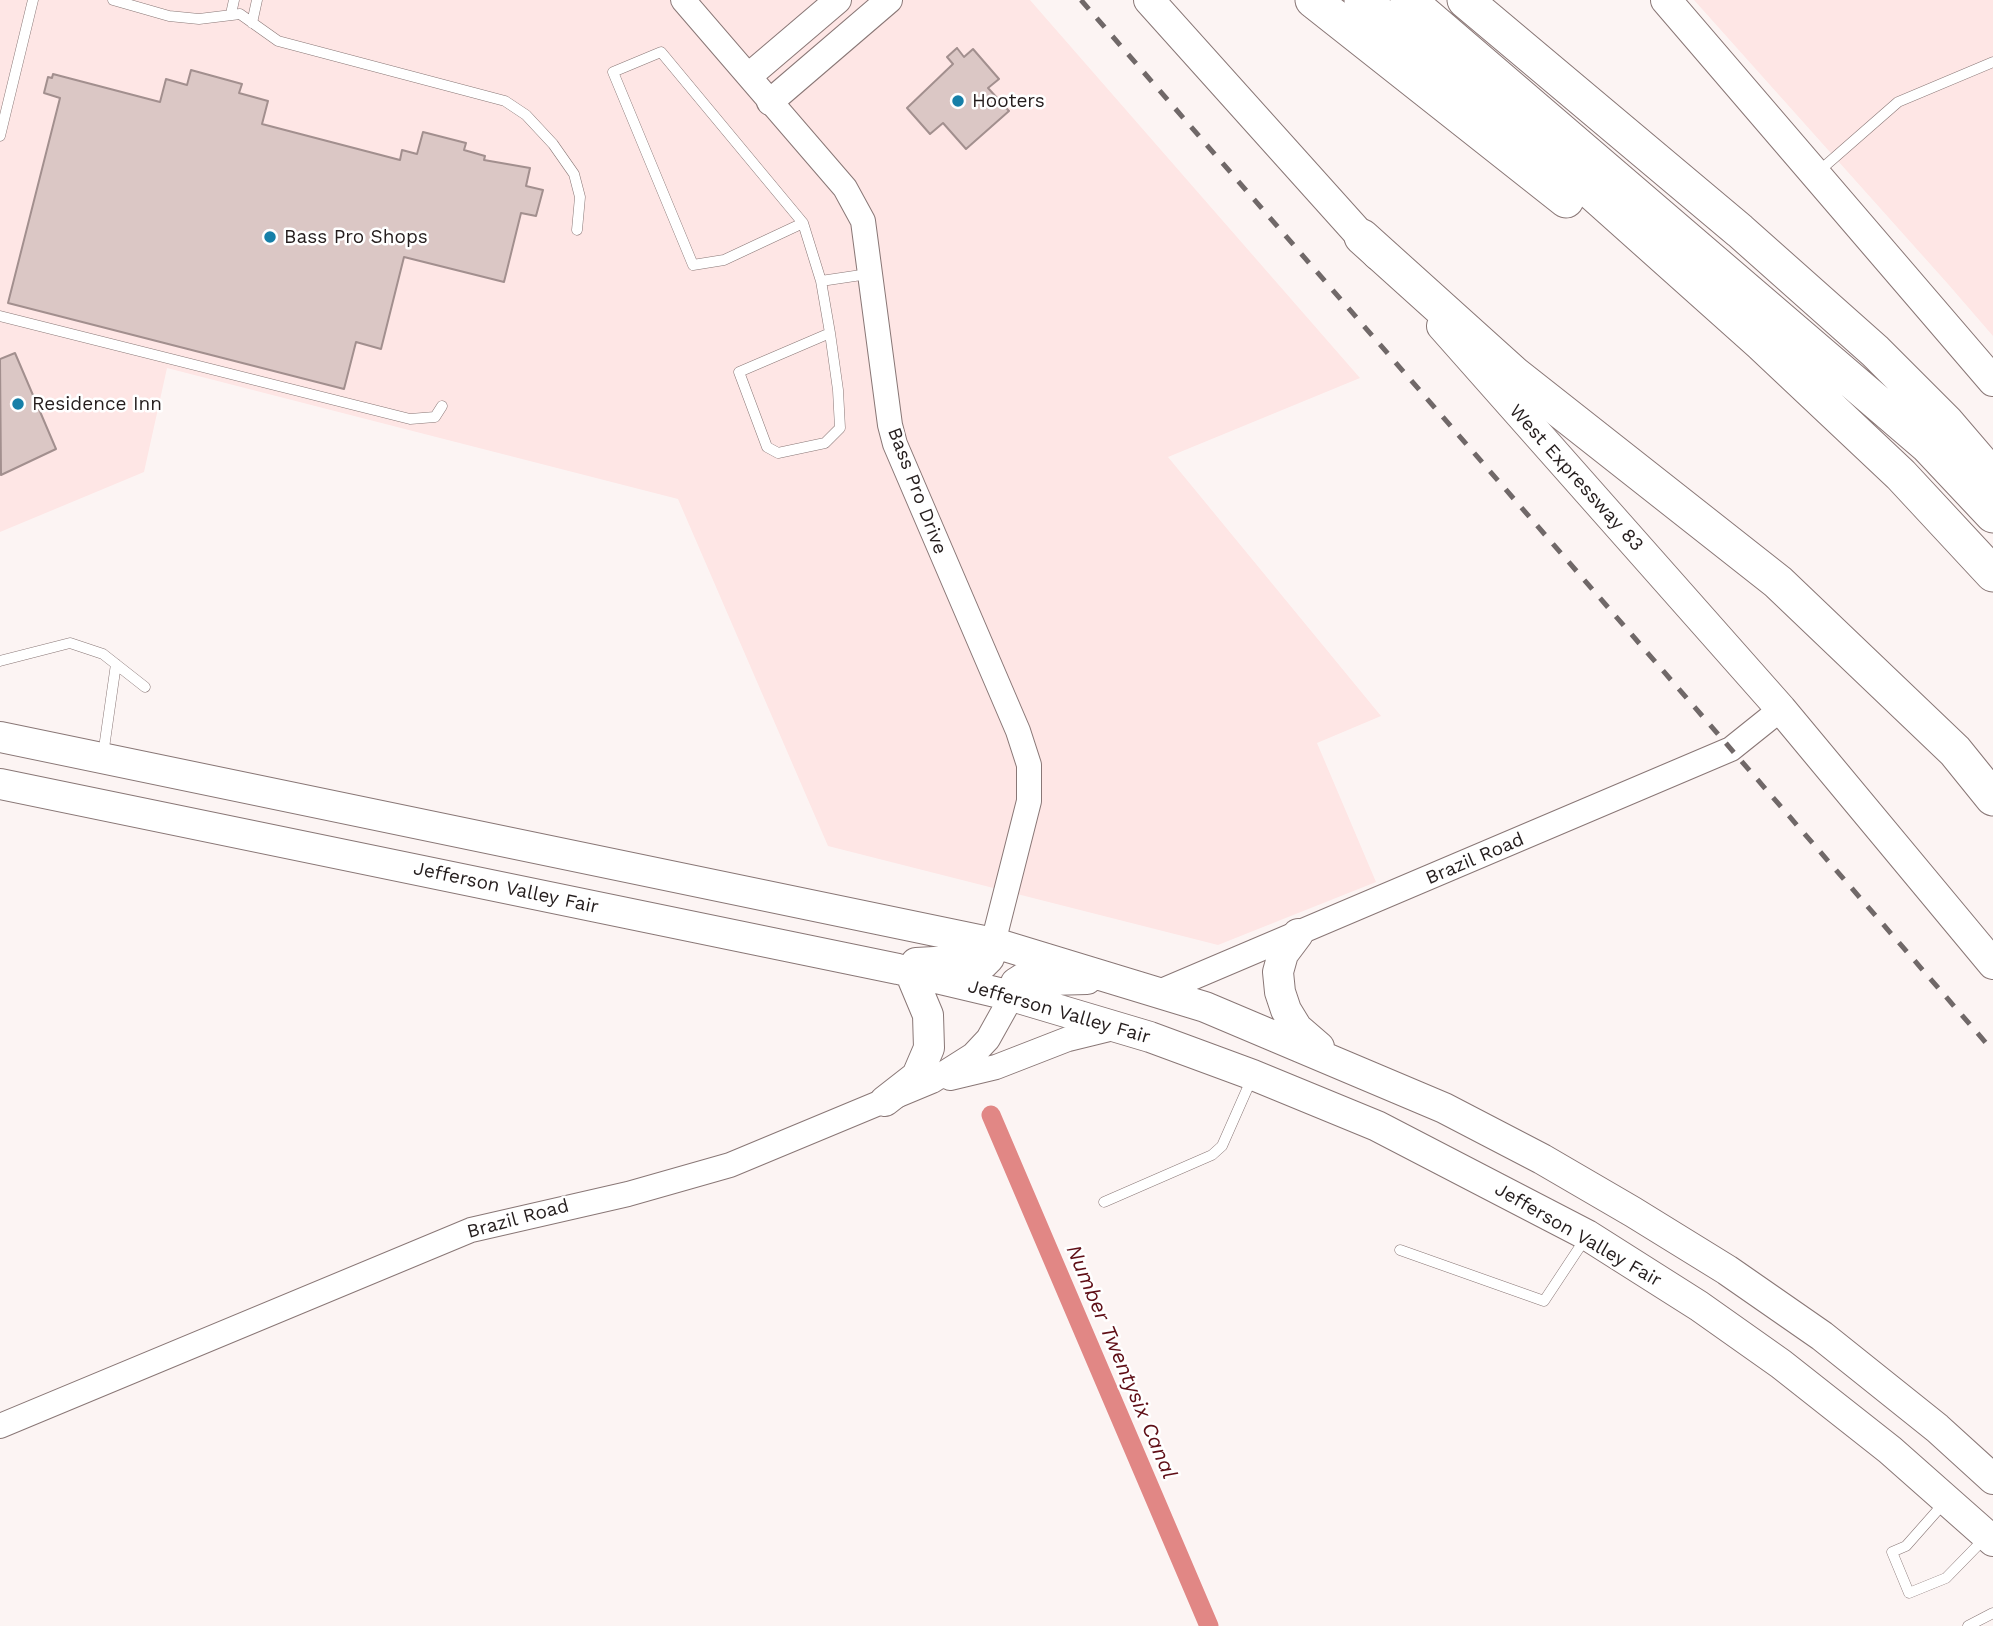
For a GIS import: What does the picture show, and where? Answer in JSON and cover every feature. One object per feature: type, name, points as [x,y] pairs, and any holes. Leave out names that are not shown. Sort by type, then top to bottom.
[{"type":"highway","points":[[1313,0],[1682,292],[1901,475]]},
{"type":"highway","points":[[1362,0],[1666,257],[1901,475],[1993,574]]},
{"type":"highway","points":[[1408,0],[1928,446],[1993,515]]},
{"type":"highway","points":[[1465,0],[1740,231],[1875,351],[1946,422],[1993,477]]},
{"type":"highway","points":[[1363,237],[1514,374],[1777,582],[1955,751],[1993,798]]},
{"type":"main road","points":[[750,75],[838,0]]},
{"type":"main road","points":[[771,102],[889,0]]},
{"type":"main road","name":"West Expressway 83","points":[[1149,0],[1363,237],[1780,709],[1993,964]]},
{"type":"main road","points":[[1666,0],[1993,381]]},
{"type":"main road","points":[[0,737],[993,943],[1205,1007],[1444,1108],[1542,1159],[1727,1270],[1822,1336],[1937,1428],[1993,1479]]},
{"type":"main road","name":"Jefferson Valley Fair","points":[[0,784],[909,972],[1012,996],[1117,1027],[1253,1075],[1377,1126],[1587,1235],[1699,1306],[1781,1364],[1890,1450],[1990,1538]]},
{"type":"main road","points":[[1298,934],[1283,954],[1278,972],[1286,1010],[1312,1041],[1346,1065]]},
{"type":"main road","points":[[877,965],[943,961],[983,964],[989,958],[993,943]]},
{"type":"main road","points":[[885,1101],[917,1076],[929,1048],[928,1015],[909,972]]},
{"type":"main road","points":[[1012,996],[1016,983],[1027,976],[1049,980],[1123,981]]},
{"type":"street","name":"Bass Pro Drive","points":[[683,0],[845,188],[863,221],[895,444],[1018,731],[1029,765],[1029,801],[993,943]]},
{"type":"street","name":"Brazil Road","points":[[1159,992],[1731,749],[1780,709]]},
{"type":"street","name":"Brazil Road","points":[[0,1426],[471,1230],[681,1181],[730,1165],[932,1082],[973,1055],[988,1039],[1012,996]]},
{"type":"street","points":[[932,1082],[976,1073],[1068,1039],[1117,1027]]},
{"type":"lane","points":[[0,136],[33,0]]},
{"type":"lane","points":[[113,0],[169,16],[199,19],[240,14],[278,41],[505,101],[526,115],[553,144],[574,174],[580,197],[577,230]]},
{"type":"lane","points":[[231,14],[234,0]]},
{"type":"lane","points":[[252,23],[257,0]]},
{"type":"lane","points":[[803,223],[724,260],[693,265],[613,72],[660,52],[803,223],[821,281],[830,333],[841,428],[825,443],[778,453],[767,447],[739,372],[830,333]]},
{"type":"lane","points":[[1815,174],[1898,102],[1993,62]]},
{"type":"lane","points":[[821,281],[869,274]]},
{"type":"lane","points":[[0,316],[411,419],[435,418],[442,406]]},
{"type":"lane","points":[[0,661],[70,643],[103,654],[145,687]]},
{"type":"lane","points":[[102,759],[117,664]]},
{"type":"lane","points":[[1104,1202],[1212,1155],[1222,1146],[1253,1075]]},
{"type":"lane","points":[[1400,1250],[1544,1301],[1587,1235]]},
{"type":"lane","points":[[1946,1499],[1906,1546],[1892,1552],[1909,1593],[1946,1578],[1990,1538]]},
{"type":"lane","points":[[1968,1626],[1993,1613]]},
{"type":"shaded area","points":[[0,0],[1030,0],[1360,378],[1168,457],[1381,716],[1317,743],[1376,882],[1218,945],[828,846],[678,499],[167,368],[144,472],[0,532]]},
{"type":"shaded area","points":[[1694,0],[1993,0],[1993,336],[1948,284]]},
{"type":"building","name":"Hooters","points":[[957,48],[964,57],[973,49],[999,79],[988,88],[1009,111],[966,149],[943,123],[930,134],[907,108],[953,64],[947,57]]},
{"type":"building","name":"Bass Pro Shops","points":[[191,70],[242,84],[239,93],[268,101],[262,124],[400,160],[402,150],[417,154],[423,132],[466,143],[464,150],[485,156],[484,160],[530,168],[526,186],[543,190],[536,216],[521,213],[504,282],[404,257],[381,349],[356,342],[344,389],[8,303],[60,98],[44,93],[48,77],[52,78],[53,74],[160,102],[166,79],[187,85]]},
{"type":"building","name":"Residence Inn","points":[[15,353],[56,449],[1,475],[0,359]]},
{"type":"waterway","name":"Number Twentysix Canal","points":[[991,1115],[1209,1626]]},
{"type":"railway","points":[[1081,0],[1993,1051]]},
{"type":"place","name":"Hooters","points":[[958,101]]},
{"type":"place","name":"Bass Pro Shops","points":[[270,237]]},
{"type":"place","name":"Residence Inn","points":[[18,404]]}]
